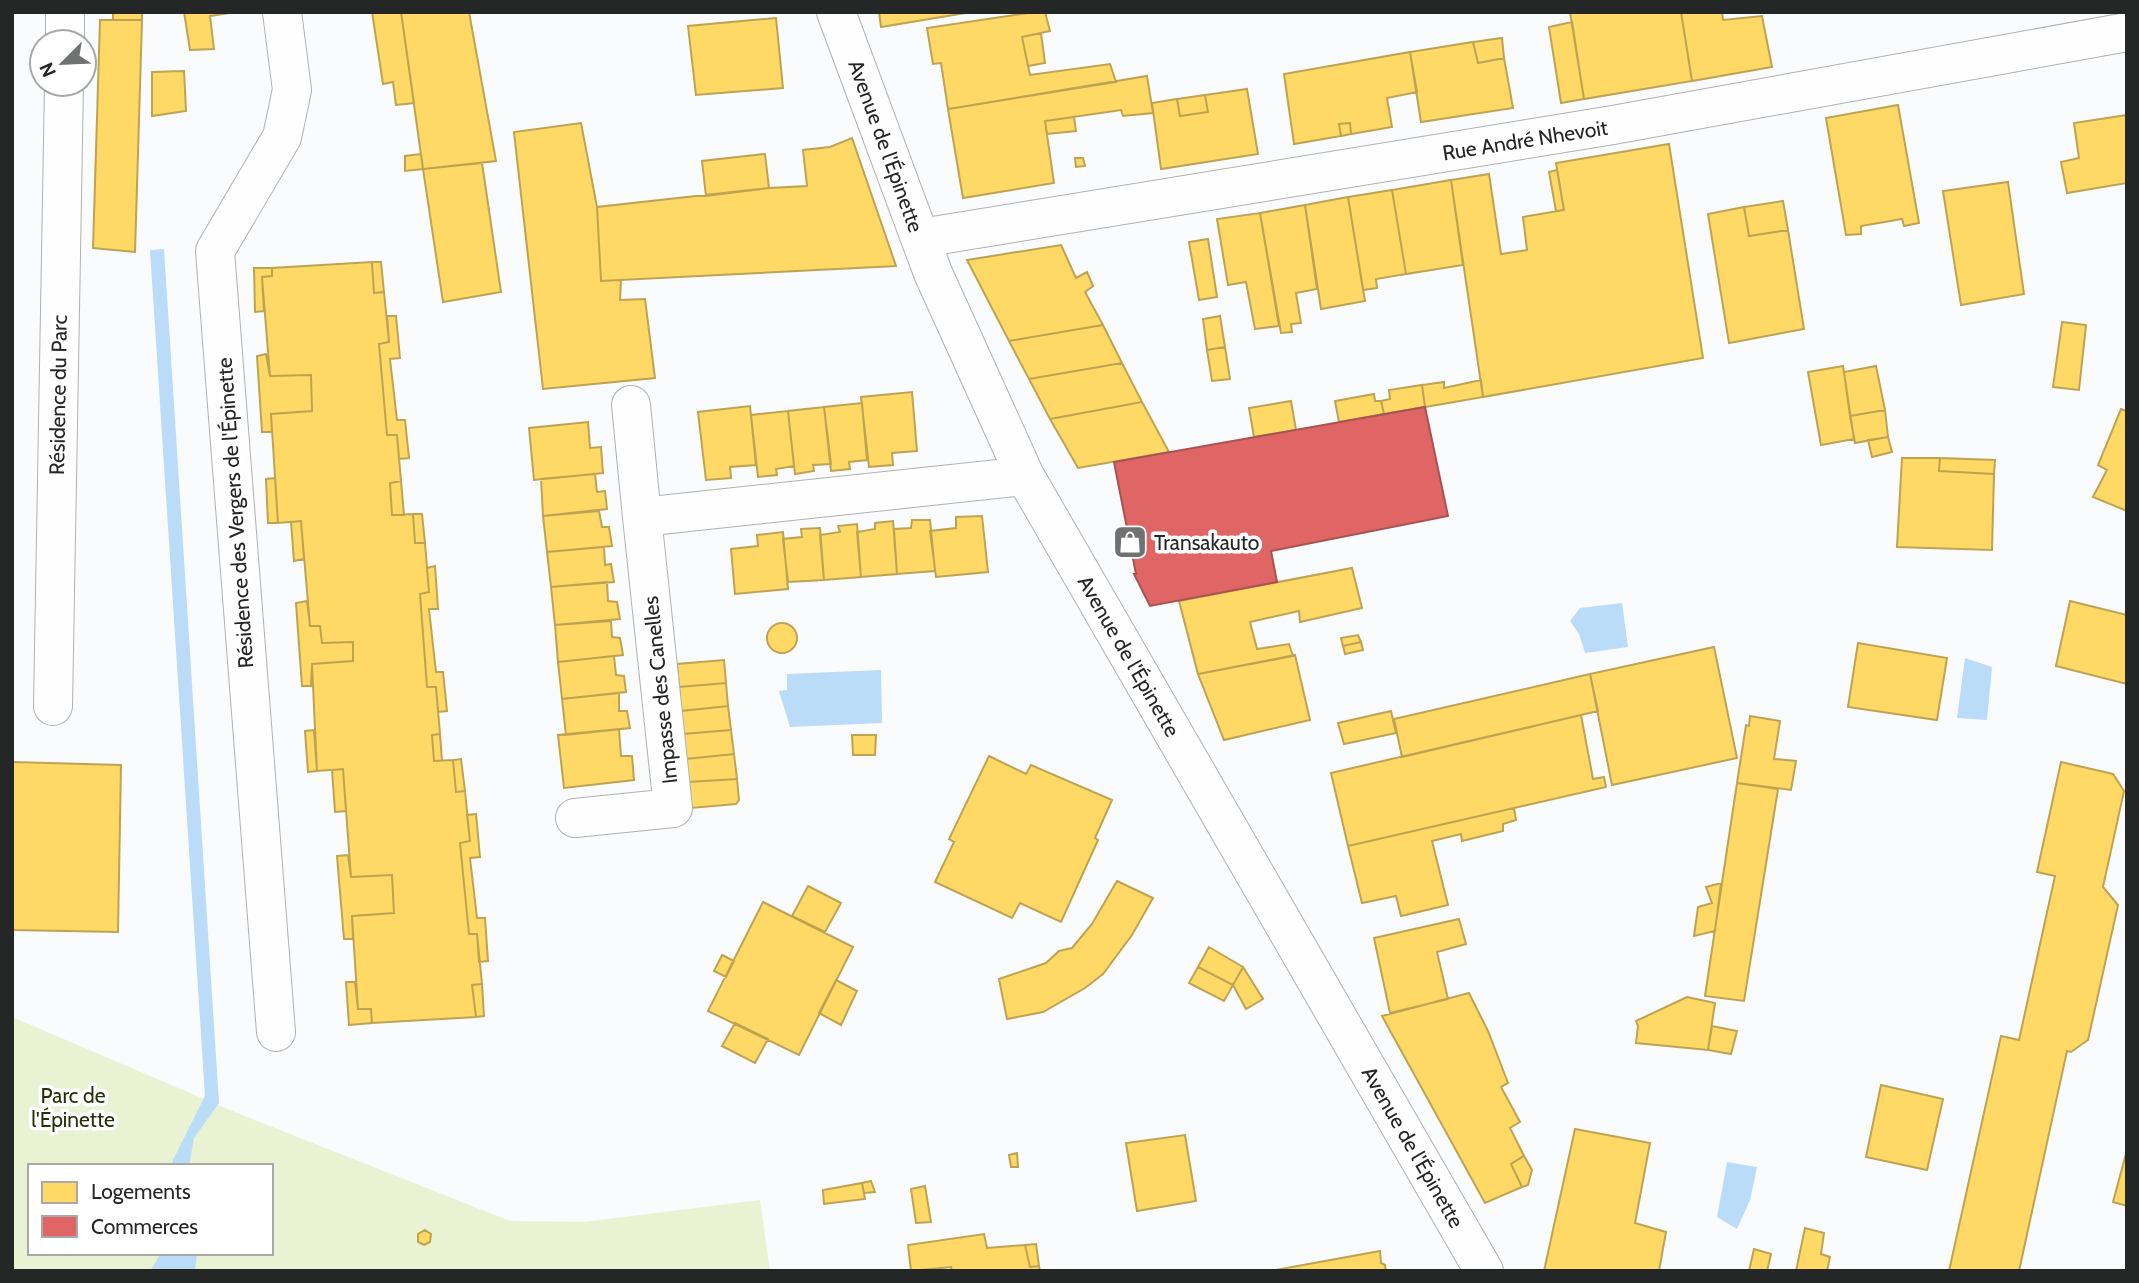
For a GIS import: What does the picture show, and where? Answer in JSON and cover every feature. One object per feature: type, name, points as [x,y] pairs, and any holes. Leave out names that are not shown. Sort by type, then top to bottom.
[{"type":"street","name":"Résidence des Vergers de l'Épinette","points":[[276,1032],[215,251],[282,136],[292,90],[282,12]]},
{"type":"street","name":"Avenue de l'Épinette","points":[[836,12],[933,273],[1025,476],[1484,1271]]},
{"type":"street","name":"Rue André Nhevoit","points":[[921,238],[1613,125],[2127,32]]},
{"type":"street","name":"Résidence du Parc","points":[[53,706],[64,98]]},
{"type":"street","name":"Impasse des Canelles","points":[[575,818],[673,808],[631,405]]},
{"type":"street","points":[[642,517],[1025,476]]},
{"type":"green space","name":"Parc de l'Épinette","points":[[12,1017],[237,1113],[510,1221],[584,1222],[760,1200],[770,1271],[12,1271]]},
{"type":"water","points":[[164,249],[219,1103],[194,1138],[189,1164],[172,1164],[205,1096],[150,250]]},
{"type":"water","points":[[1622,603],[1628,647],[1585,653],[1579,634],[1570,621],[1580,608]]},
{"type":"water","points":[[1965,658],[1992,667],[1987,720],[1957,718]]},
{"type":"water","points":[[881,670],[882,723],[790,727],[779,691],[787,690],[787,674]]},
{"type":"water","points":[[1727,1162],[1757,1167],[1750,1200],[1737,1229],[1717,1217]]},
{"type":"water","points":[[160,1255],[197,1255],[195,1271],[150,1271]]},
{"type":"building: Logements","points":[[113,12],[142,12],[142,20],[113,20]]},
{"type":"building: Logements","points":[[184,12],[236,12],[210,16],[214,49],[190,50]]},
{"type":"building: Logements","points":[[372,12],[401,12],[414,103],[396,105],[393,82],[383,84]]},
{"type":"building: Logements","points":[[401,12],[469,12],[496,161],[423,169]]},
{"type":"building: Logements","points":[[879,12],[966,12],[966,13],[881,27]]},
{"type":"building: Logements","points":[[1045,12],[1050,31],[1022,37],[1030,75],[1110,64],[1116,82],[948,109],[941,63],[933,64],[927,28]]},
{"type":"building: Logements","points":[[1570,12],[1681,12],[1692,81],[1584,99]]},
{"type":"building: Logements","points":[[1681,12],[1722,12],[1723,20],[1762,16],[1772,67],[1692,81]]},
{"type":"building: Logements","points":[[776,18],[783,88],[696,95],[688,26]]},
{"type":"building: Logements","points":[[100,20],[142,20],[135,252],[93,248]]},
{"type":"building: Logements","points":[[1572,22],[1584,99],[1561,103],[1549,27]]},
{"type":"building: Logements","points":[[1041,33],[1045,63],[1028,66],[1022,37]]},
{"type":"building: Logements","points":[[1502,38],[1504,58],[1478,63],[1473,42]]},
{"type":"building: Logements","points":[[1473,42],[1478,63],[1504,58],[1513,108],[1421,122],[1410,52]]},
{"type":"building: Logements","points":[[1410,52],[1417,92],[1387,98],[1392,127],[1351,134],[1350,123],[1339,124],[1341,136],[1294,144],[1284,74]]},
{"type":"building: Logements","points":[[184,71],[186,111],[152,116],[152,72]]},
{"type":"building: Logements","points":[[1147,76],[1153,113],[1123,116],[1121,110],[1045,121],[1054,183],[963,198],[948,109]]},
{"type":"building: Logements","points":[[1247,89],[1258,154],[1161,169],[1152,103],[1177,99],[1180,116],[1208,112],[1205,95]]},
{"type":"building: Logements","points":[[1205,95],[1208,112],[1180,116],[1177,99]]},
{"type":"building: Logements","points":[[1898,105],[1919,223],[1904,226],[1902,219],[1861,226],[1861,234],[1846,235],[1826,118]]},
{"type":"building: Logements","points":[[2127,115],[2127,183],[2067,193],[2061,162],[2079,158],[2074,123]]},
{"type":"building: Logements","points":[[1074,117],[1076,131],[1047,134],[1045,121]]},
{"type":"building: Logements","points":[[581,123],[597,207],[601,281],[621,280],[620,300],[645,299],[655,378],[543,389],[514,132]]},
{"type":"building: Logements","points":[[1350,123],[1351,134],[1341,136],[1339,124]]},
{"type":"building: Logements","points":[[852,138],[896,266],[601,281],[597,207],[807,186],[803,150],[830,147]]},
{"type":"building: Logements","points":[[1669,144],[1703,358],[1483,397],[1451,180],[1489,174],[1501,254],[1527,250],[1523,217],[1564,210],[1556,163]]},
{"type":"building: Logements","points":[[421,154],[423,169],[405,171],[405,156]]},
{"type":"building: Logements","points":[[765,154],[769,188],[706,196],[702,161]]},
{"type":"building: Logements","points":[[1075,158],[1083,158],[1085,166],[1076,167]]},
{"type":"building: Logements","points":[[482,163],[501,292],[443,302],[423,169]]},
{"type":"building: Logements","points":[[1557,170],[1564,210],[1556,211],[1549,172]]},
{"type":"building: Logements","points":[[1451,180],[1463,265],[1406,274],[1392,190]]},
{"type":"building: Logements","points":[[2008,182],[2024,294],[1961,305],[1943,191]]},
{"type":"building: Logements","points":[[1392,190],[1406,274],[1376,279],[1377,288],[1363,290],[1348,197]]},
{"type":"building: Logements","points":[[1348,197],[1365,301],[1321,309],[1305,205]]},
{"type":"building: Logements","points":[[1783,201],[1788,230],[1749,236],[1744,207]]},
{"type":"building: Logements","points":[[1305,205],[1317,289],[1296,293],[1301,323],[1291,324],[1292,332],[1281,333],[1260,213]]},
{"type":"building: Logements","points":[[1744,207],[1749,236],[1788,230],[1804,329],[1729,343],[1708,214]]},
{"type":"building: Logements","points":[[1260,213],[1279,326],[1255,329],[1246,282],[1228,285],[1217,219]]},
{"type":"building: Logements","points":[[1208,239],[1217,297],[1199,300],[1189,242]]},
{"type":"building: Logements","points":[[1061,245],[1076,278],[1087,272],[1093,286],[1085,292],[1103,325],[1009,341],[967,260]]},
{"type":"building: Logements","points":[[372,262],[381,262],[384,292],[374,293]]},
{"type":"building: Logements","points":[[372,262],[374,293],[384,292],[389,342],[379,344],[387,435],[397,435],[401,481],[390,483],[392,515],[413,514],[415,543],[425,543],[429,592],[420,594],[427,687],[436,687],[440,734],[432,735],[434,761],[453,760],[456,792],[465,791],[470,841],[460,843],[469,934],[477,934],[482,984],[472,985],[476,1017],[372,1023],[371,1009],[358,1009],[352,916],[394,913],[392,875],[351,877],[343,769],[317,771],[312,664],[353,661],[353,642],[322,643],[320,626],[310,626],[301,521],[278,523],[271,414],[312,411],[311,375],[270,376],[262,277],[272,276],[272,268]]},
{"type":"building: Logements","points":[[254,268],[272,268],[272,276],[262,277],[264,311],[255,312]]},
{"type":"building: Logements","points":[[387,316],[396,316],[400,358],[390,359],[397,420],[405,420],[409,458],[399,459],[397,435],[387,435],[379,344],[389,342]]},
{"type":"building: Logements","points":[[1220,316],[1225,347],[1207,350],[1203,319]]},
{"type":"building: Logements","points":[[2062,322],[2086,325],[2079,390],[2053,387]]},
{"type":"building: Logements","points":[[1103,325],[1122,363],[1029,379],[1009,341]]},
{"type":"building: Logements","points":[[1225,347],[1230,379],[1212,381],[1207,350]]},
{"type":"building: Logements","points":[[266,354],[270,376],[311,375],[312,411],[271,414],[272,432],[262,432],[257,356]]},
{"type":"building: Logements","points":[[1122,363],[1142,402],[1050,419],[1029,379]]},
{"type":"building: Logements","points":[[1843,366],[1854,439],[1821,445],[1808,372]]},
{"type":"building: Logements","points":[[1876,366],[1885,410],[1850,416],[1844,372]]},
{"type":"building: Logements","points":[[1481,380],[1483,397],[1425,407],[1422,385],[1444,382],[1444,388]]},
{"type":"building: Logements","points":[[1422,385],[1425,407],[1384,414],[1381,401],[1390,399],[1389,390]]},
{"type":"building: Logements","points":[[912,392],[917,451],[892,453],[893,465],[869,467],[861,397]]},
{"type":"building: Logements","points":[[1374,394],[1375,401],[1381,401],[1384,414],[1339,422],[1335,401]]},
{"type":"building: Logements","points":[[1291,401],[1296,430],[1254,437],[1249,408]]},
{"type":"building: Logements","points":[[1142,402],[1169,452],[1078,468],[1050,419]]},
{"type":"building: Logements","points":[[862,403],[867,460],[849,462],[850,469],[831,471],[824,407]]},
{"type":"building: Logements","points":[[750,406],[756,465],[730,467],[731,478],[706,480],[698,412]]},
{"type":"building: Logements","points":[[824,407],[831,464],[813,465],[814,471],[795,474],[788,411]]},
{"type":"building: Logements","points":[[2121,409],[2127,411],[2127,511],[2093,497],[2107,470],[2098,465]]},
{"type":"building: Logements","points":[[1885,410],[1888,437],[1855,443],[1850,416]]},
{"type":"building: Logements","points":[[788,411],[794,466],[776,469],[777,475],[758,477],[751,415]]},
{"type":"building: Logements","points":[[588,422],[590,448],[601,447],[603,473],[534,480],[529,428]]},
{"type":"building: Logements","points":[[1888,437],[1892,452],[1872,457],[1868,440]]},
{"type":"building: Logements","points":[[1902,458],[1940,458],[1939,471],[1994,474],[1992,550],[1897,547]]},
{"type":"building: Logements","points":[[1940,458],[1995,460],[1994,474],[1939,471]]},
{"type":"building: Logements","points":[[595,474],[597,492],[605,491],[607,509],[543,516],[541,479]]},
{"type":"building: Logements","points":[[275,478],[278,523],[268,523],[266,479]]},
{"type":"building: Logements","points":[[401,481],[404,515],[392,515],[390,483]]},
{"type":"building: Logements","points":[[599,511],[602,527],[609,527],[612,546],[547,552],[543,516]]},
{"type":"building: Logements","points":[[413,514],[422,514],[425,543],[415,543]]},
{"type":"building: Logements","points":[[982,516],[988,572],[936,577],[930,531],[956,528],[956,517]]},
{"type":"building: Logements","points":[[912,520],[930,520],[935,571],[897,574],[894,529],[911,528]]},
{"type":"building: Logements","points":[[301,521],[304,559],[294,561],[291,522]]},
{"type":"building: Logements","points":[[893,521],[897,574],[861,577],[857,532],[875,529],[875,523]]},
{"type":"building: Logements","points":[[857,524],[861,577],[824,580],[820,535],[840,532],[838,526]]},
{"type":"building: Logements","points":[[820,528],[824,580],[788,582],[783,539],[802,537],[801,529]]},
{"type":"building: Logements","points":[[783,532],[788,589],[735,594],[731,549],[758,546],[757,535]]},
{"type":"building: Logements","points":[[604,547],[605,565],[611,564],[614,582],[551,587],[547,552]]},
{"type":"building: Logements","points":[[435,566],[438,609],[429,609],[436,672],[443,672],[447,711],[438,712],[436,687],[427,687],[420,594],[429,592],[427,568]]},
{"type":"building: Logements","points":[[1352,568],[1362,608],[1300,622],[1299,611],[1250,622],[1257,649],[1289,644],[1293,656],[1198,674],[1179,601]]},
{"type":"building: Logements","points":[[607,582],[608,601],[617,602],[620,619],[555,625],[551,587]]},
{"type":"building: Logements","points":[[307,601],[310,626],[320,626],[322,643],[353,642],[353,661],[312,664],[311,686],[302,686],[296,603]]},
{"type":"building: Logements","points":[[2070,601],[2127,615],[2127,684],[2056,666]]},
{"type":"building: Logements","points":[[611,621],[612,637],[620,638],[623,655],[558,662],[555,625]]},
{"type":"building: Logements","points":[[782,623],[788,624],[796,632],[796,644],[788,652],[782,653],[776,652],[768,644],[767,638],[768,632],[776,624]]},
{"type":"building: Logements","points":[[1358,635],[1361,642],[1343,646],[1341,638]]},
{"type":"building: Logements","points":[[1361,642],[1363,650],[1345,654],[1343,646]]},
{"type":"building: Logements","points":[[1858,643],[1947,658],[1937,720],[1848,707]]},
{"type":"building: Logements","points":[[1714,647],[1737,758],[1612,785],[1590,674]]},
{"type":"building: Logements","points":[[1295,655],[1310,720],[1224,740],[1198,674]]},
{"type":"building: Logements","points":[[614,656],[616,675],[624,676],[626,692],[562,699],[558,662]]},
{"type":"building: Logements","points":[[724,660],[726,683],[679,687],[677,664]]},
{"type":"building: Logements","points":[[1590,674],[1598,711],[1402,757],[1394,719]]},
{"type":"building: Logements","points":[[726,683],[728,706],[681,711],[679,687]]},
{"type":"building: Logements","points":[[619,693],[619,711],[627,711],[630,728],[566,735],[562,699]]},
{"type":"building: Logements","points":[[728,706],[731,730],[683,734],[681,711]]},
{"type":"building: Logements","points":[[1391,711],[1396,733],[1344,744],[1338,723]]},
{"type":"building: Logements","points":[[1581,715],[1593,779],[1604,777],[1606,787],[1348,846],[1331,773]]},
{"type":"building: Logements","points":[[1750,716],[1780,721],[1774,759],[1796,761],[1791,790],[1737,783],[1746,725],[1749,726]]},
{"type":"building: Logements","points":[[619,729],[621,756],[632,756],[634,780],[564,788],[558,735]]},
{"type":"building: Logements","points":[[314,730],[317,771],[308,772],[305,731]]},
{"type":"building: Logements","points":[[731,730],[734,754],[686,759],[683,734]]},
{"type":"building: Logements","points":[[440,734],[442,761],[434,761],[432,735]]},
{"type":"building: Logements","points":[[852,735],[876,735],[875,755],[853,755]]},
{"type":"building: Logements","points":[[734,754],[737,779],[688,782],[686,759]]},
{"type":"building: Logements","points":[[989,756],[1026,774],[1031,765],[1112,800],[1095,838],[1098,840],[1061,922],[1020,903],[1012,918],[935,882],[954,842],[949,839]]},
{"type":"building: Logements","points":[[461,759],[465,791],[456,792],[453,760]]},
{"type":"building: Logements","points":[[12,762],[121,765],[118,932],[12,930]]},
{"type":"building: Logements","points":[[2061,762],[2113,774],[2124,791],[2103,887],[2118,905],[2088,1040],[2071,1052],[2067,1051],[2019,1271],[1949,1271],[2001,1036],[2019,1040],[2055,876],[2037,872]]},
{"type":"building: Logements","points":[[343,769],[346,811],[335,812],[332,770]]},
{"type":"building: Logements","points":[[737,779],[739,800],[736,804],[691,808],[688,782]]},
{"type":"building: Logements","points":[[1737,783],[1778,789],[1744,1001],[1705,996]]},
{"type":"building: Logements","points":[[1514,808],[1516,820],[1503,824],[1503,831],[1462,841],[1461,834],[1432,841],[1448,905],[1401,916],[1396,896],[1362,903],[1348,846]]},
{"type":"building: Logements","points":[[476,814],[480,857],[470,858],[477,918],[485,918],[488,961],[479,962],[477,934],[469,934],[460,843],[470,841],[467,815]]},
{"type":"building: Logements","points":[[348,855],[351,877],[392,875],[394,913],[352,916],[353,939],[344,939],[337,856]]},
{"type":"building: Logements","points":[[1117,881],[1153,898],[1132,935],[1103,974],[1085,988],[1043,1012],[1007,1019],[999,979],[1046,963],[1059,951],[1072,948],[1092,924]]},
{"type":"building: Logements","points":[[1721,883],[1715,931],[1694,936],[1698,907],[1712,903],[1706,887]]},
{"type":"building: Logements","points":[[808,886],[841,903],[825,932],[792,916]]},
{"type":"building: Logements","points":[[763,902],[853,947],[799,1055],[708,1011]]},
{"type":"building: Logements","points":[[1459,919],[1466,944],[1437,952],[1448,999],[1390,1013],[1374,938]]},
{"type":"building: Logements","points":[[1209,947],[1243,967],[1233,985],[1198,967]]},
{"type":"building: Logements","points":[[722,955],[734,961],[726,977],[714,971]]},
{"type":"building: Logements","points":[[1198,967],[1233,985],[1224,1001],[1189,983]]},
{"type":"building: Logements","points":[[1243,967],[1263,999],[1246,1009],[1233,985]]},
{"type":"building: Logements","points":[[836,980],[857,991],[841,1025],[819,1013]]},
{"type":"building: Logements","points":[[346,982],[355,982],[358,1009],[371,1009],[372,1023],[349,1025]]},
{"type":"building: Logements","points":[[482,984],[484,1016],[476,1017],[472,985]]},
{"type":"building: Logements","points":[[1469,993],[1488,1031],[1508,1083],[1501,1087],[1520,1122],[1510,1128],[1524,1156],[1511,1164],[1522,1187],[1485,1203],[1382,1016]]},
{"type":"building: Logements","points":[[1687,997],[1715,1003],[1708,1050],[1636,1043],[1636,1021]]},
{"type":"building: Logements","points":[[735,1023],[768,1039],[755,1063],[722,1046]]},
{"type":"building: Logements","points":[[1712,1026],[1737,1031],[1731,1054],[1708,1050]]},
{"type":"building: Logements","points":[[1881,1085],[1943,1099],[1927,1170],[1866,1157]]},
{"type":"building: Logements","points":[[1575,1129],[1650,1143],[1635,1223],[1666,1232],[1659,1271],[1544,1271]]},
{"type":"building: Logements","points":[[1185,1135],[1196,1201],[1137,1211],[1126,1143]]},
{"type":"building: Logements","points":[[2127,1150],[2127,1206],[2113,1202]]},
{"type":"building: Logements","points":[[1017,1153],[1018,1167],[1011,1167],[1009,1155]]},
{"type":"building: Logements","points":[[1524,1156],[1532,1170],[1528,1185],[1522,1187],[1511,1164]]},
{"type":"building: Logements","points":[[871,1181],[875,1192],[864,1193],[862,1183]]},
{"type":"building: Logements","points":[[862,1183],[865,1199],[824,1204],[823,1190]]},
{"type":"building: Logements","points":[[925,1186],[931,1222],[916,1223],[911,1189]]},
{"type":"building: Logements","points":[[1805,1228],[1824,1233],[1821,1254],[1830,1257],[1827,1271],[1796,1271]]},
{"type":"building: Logements","points":[[425,1230],[431,1234],[430,1242],[424,1245],[418,1242],[418,1234]]},
{"type":"building: Logements","points":[[984,1234],[987,1248],[1025,1245],[1030,1267],[1039,1266],[1040,1271],[952,1271],[951,1267],[911,1271],[908,1245]]},
{"type":"building: Logements","points":[[1036,1244],[1039,1266],[1030,1267],[1025,1245]]},
{"type":"building: Logements","points":[[1754,1249],[1771,1254],[1767,1271],[1749,1271]]},
{"type":"building: Logements","points":[[1380,1251],[1381,1263],[1385,1265],[1386,1271],[1270,1271]]},
{"type":"building: Commerces","points":[[1425,407],[1448,516],[1271,551],[1277,582],[1150,606],[1134,574],[1114,462]]},
{"type":"place","name":"Transakauto","points":[[1130,542]]}]
